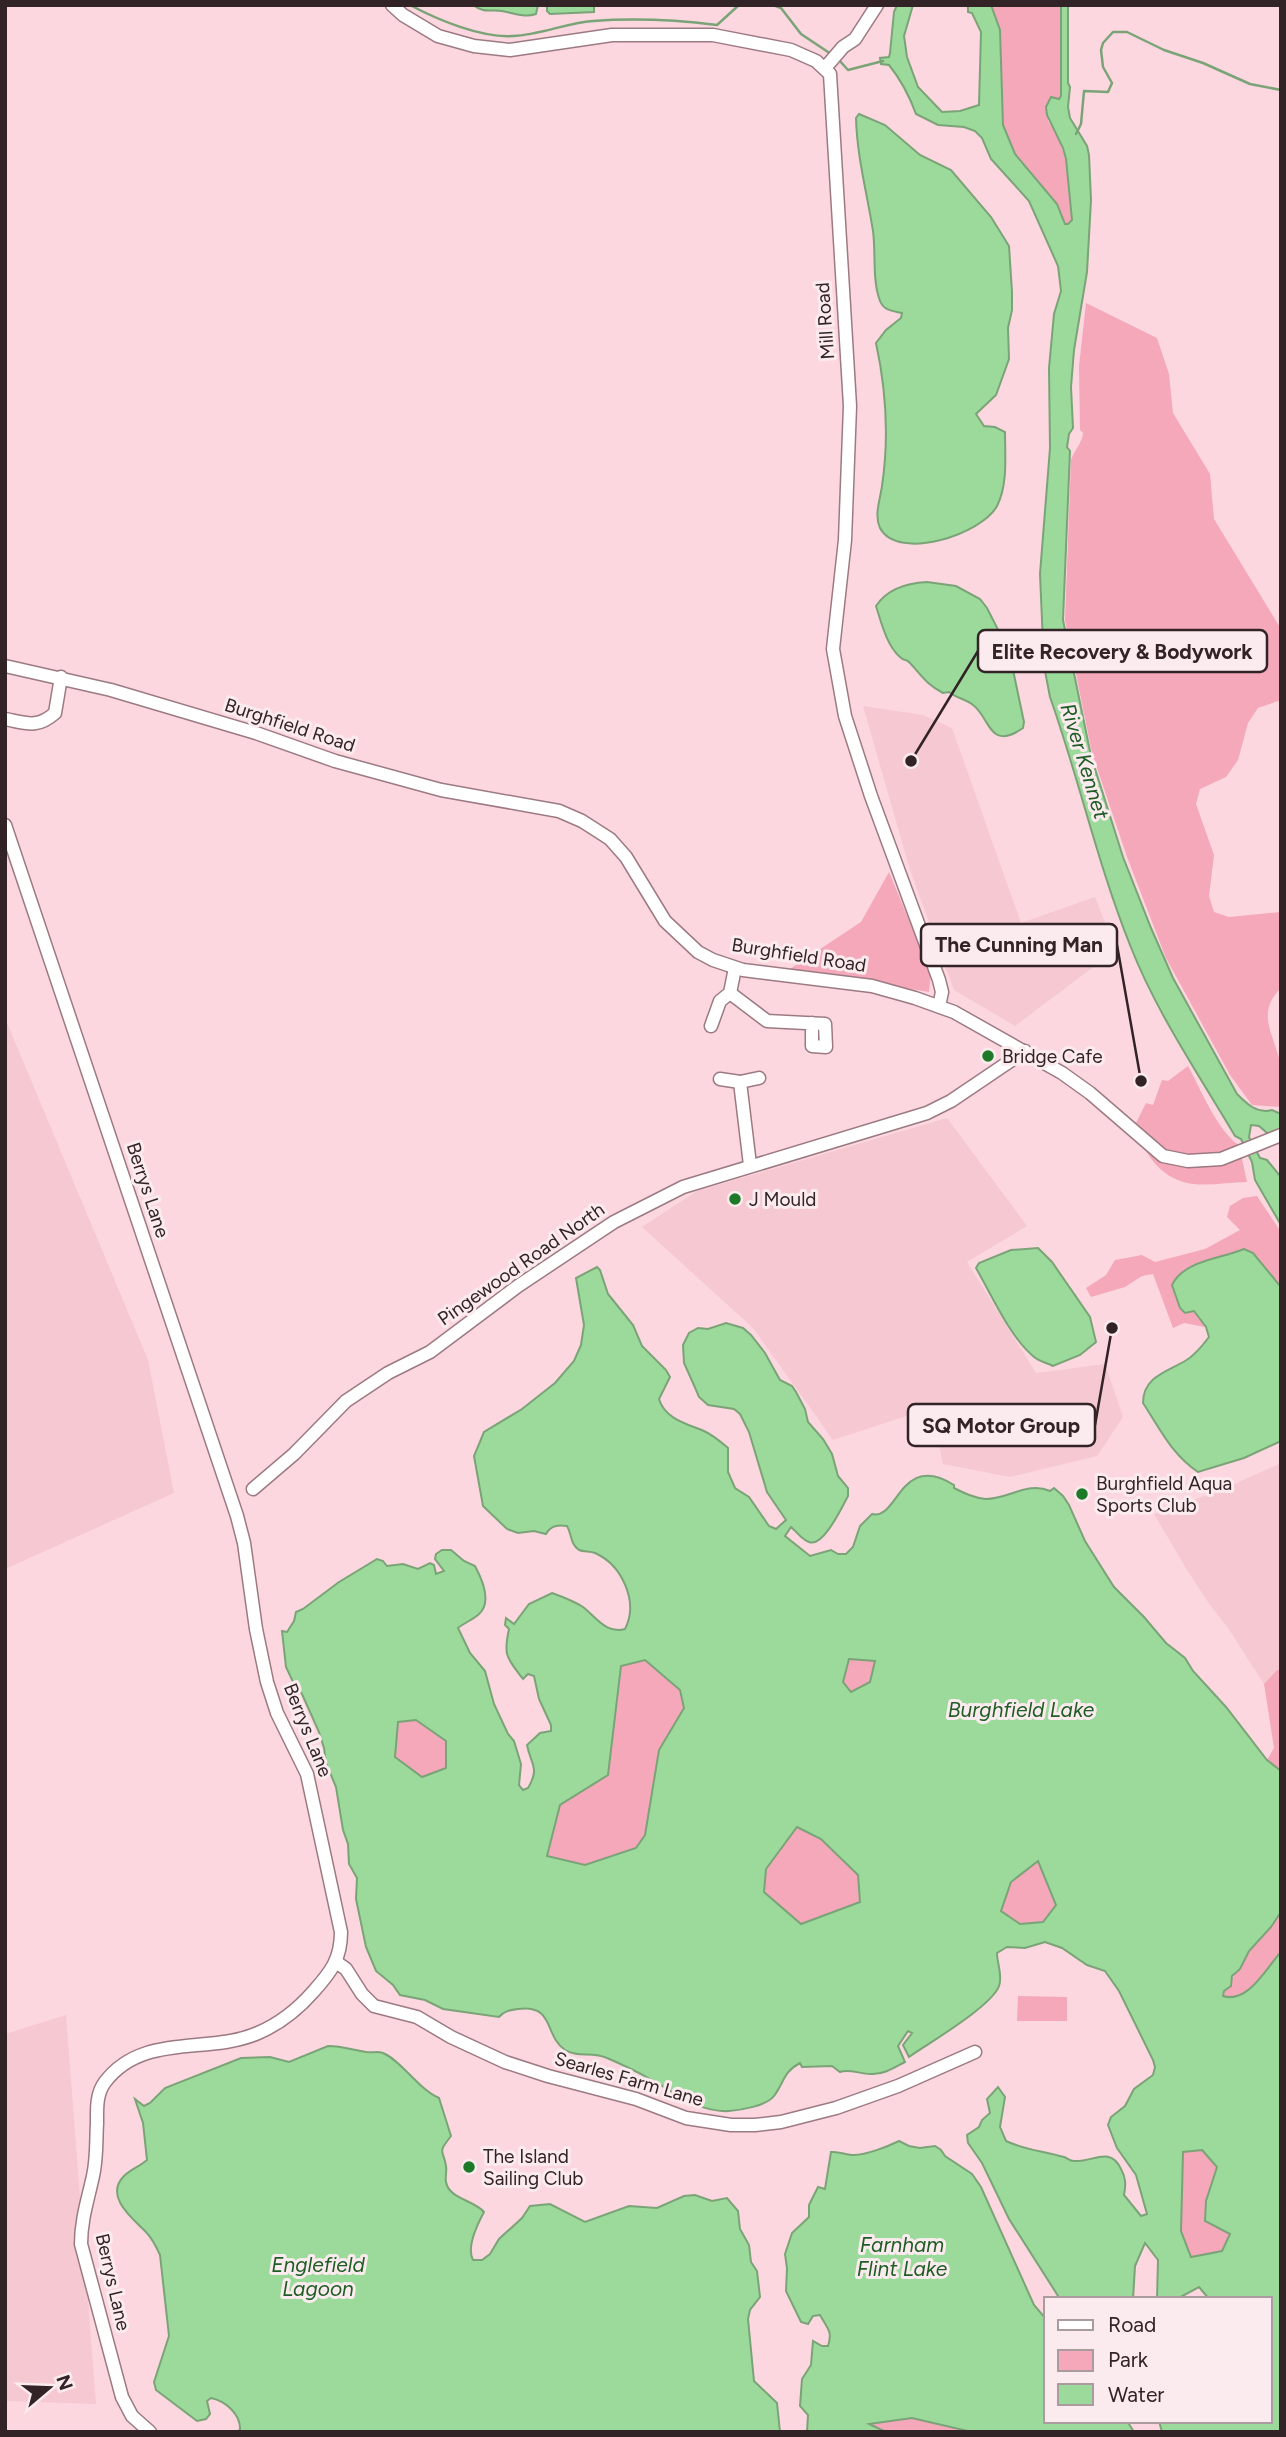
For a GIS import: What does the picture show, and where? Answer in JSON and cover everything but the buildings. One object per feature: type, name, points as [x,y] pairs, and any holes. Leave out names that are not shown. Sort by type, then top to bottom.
[{"type":"street","points":[[392,5],[403,15],[438,36],[474,46],[510,50],[612,36],[713,35],[791,50],[825,68],[840,50],[855,39],[877,5]]},
{"type":"street","name":"Mill Road","points":[[825,68],[830,74],[850,406],[845,540],[833,649],[845,716],[871,796],[939,980],[942,992],[939,1006]]},
{"type":"street","name":"Burghfield Road","points":[[5,666],[111,690],[256,733],[335,761],[424,786],[534,805],[571,816],[596,830],[619,848],[665,921],[698,952],[735,968],[872,986],[939,1006],[1025,1051],[1090,1093],[1163,1156],[1195,1161],[1233,1156],[1281,1135]]},
{"type":"street","points":[[5,719],[32,724],[43,723],[55,713],[61,677]]},
{"type":"street","name":"Berrys Lane","points":[[5,825],[237,1516],[267,1682],[277,1713],[307,1774],[341,1932],[341,1949],[326,1978],[282,2020],[256,2034],[142,2054],[105,2082],[97,2098],[94,2173],[81,2225],[81,2244],[122,2397],[132,2416],[150,2432]]},
{"type":"street","points":[[711,1026],[720,1001],[730,993],[735,968]]},
{"type":"street","points":[[730,993],[766,1021],[812,1023]]},
{"type":"street","name":"Pingewood Road North","points":[[256,1482],[294,1454],[346,1401],[388,1373],[430,1352],[518,1286],[614,1222],[683,1187],[927,1113],[951,1101],[1025,1051]]},
{"type":"street","points":[[720,1079],[740,1082],[759,1078]]},
{"type":"street","points":[[740,1082],[750,1166]]},
{"type":"street","name":"Searles Farm Lane","points":[[336,1962],[346,1969],[362,1994],[374,2006],[417,2017],[451,2037],[505,2062],[636,2099],[686,2118],[731,2125],[781,2122],[836,2108],[898,2086],[975,2052]]},
{"type":"shaded area","points":[[863,706],[923,715],[952,728],[1021,923],[1095,897],[1116,950],[1015,1026],[954,990],[910,870]]},
{"type":"shaded area","points":[[5,1018],[148,1360],[174,1493],[5,1569]]},
{"type":"shaded area","points":[[947,1118],[1027,1226],[967,1262],[1036,1373],[1105,1364],[1123,1417],[1097,1456],[1010,1477],[943,1464],[931,1408],[833,1440],[753,1328],[642,1227],[697,1191]]},
{"type":"shaded area","points":[[1281,1463],[1281,1670],[1277,1670],[1264,1684],[1187,1570],[1154,1514],[1224,1489]]},
{"type":"shaded area","points":[[66,2015],[96,2404],[5,2401],[5,2034]]},
{"type":"green space","points":[[991,5],[1061,5],[1061,96],[1059,99],[1051,97],[1048,121],[1060,143],[1067,168],[1072,220],[1068,224],[1065,224],[1057,204],[1015,154],[1003,125],[1000,31]]},
{"type":"green space","points":[[1086,303],[1157,338],[1169,374],[1173,413],[1210,474],[1214,519],[1281,629],[1281,700],[1258,708],[1248,723],[1238,760],[1226,777],[1200,789],[1196,804],[1214,855],[1209,896],[1214,912],[1229,917],[1281,912],[1281,988],[1273,998],[1268,1017],[1281,1067],[1281,1107],[1252,1105],[1230,1075],[1166,958],[1127,857],[1092,753],[1065,620],[1071,460],[1083,433],[1080,430],[1079,366]]},
{"type":"green space","points":[[889,872],[931,973],[929,992],[790,969],[861,922]]},
{"type":"green space","points":[[1188,1066],[1217,1120],[1239,1145],[1247,1182],[1202,1185],[1177,1180],[1153,1161],[1142,1144],[1135,1125],[1146,1103],[1153,1105],[1162,1080],[1168,1081]]},
{"type":"green space","points":[[1257,1196],[1281,1232],[1281,1286],[1253,1253],[1244,1249],[1194,1265],[1185,1270],[1172,1285],[1179,1308],[1185,1314],[1194,1311],[1205,1327],[1184,1323],[1173,1328],[1153,1274],[1142,1276],[1125,1287],[1091,1297],[1086,1288],[1106,1275],[1115,1260],[1142,1255],[1155,1262],[1205,1249],[1240,1230],[1227,1217],[1230,1206],[1243,1198]]},
{"type":"green space","points":[[849,1658],[875,1660],[870,1682],[851,1692],[843,1682]]},
{"type":"green space","points":[[645,1660],[680,1690],[684,1708],[659,1750],[645,1835],[636,1848],[585,1865],[547,1856],[560,1805],[608,1775],[621,1666]]},
{"type":"green space","points":[[1277,1670],[1281,1670],[1281,1771],[1267,1760],[1274,1748],[1264,1684]]},
{"type":"green space","points":[[416,1720],[446,1741],[446,1768],[422,1777],[395,1758],[398,1722]]},
{"type":"green space","points":[[796,1826],[821,1839],[858,1875],[860,1902],[801,1924],[764,1892],[766,1869]]},
{"type":"green space","points":[[1038,1861],[1056,1905],[1043,1922],[1020,1924],[1000,1911],[1011,1882]]},
{"type":"green space","points":[[1281,1912],[1281,1952],[1248,1990],[1232,1997],[1222,1996],[1249,1951]]},
{"type":"green space","points":[[1018,1996],[1067,1997],[1067,2021],[1017,2021]]},
{"type":"green space","points":[[1202,2149],[1217,2167],[1206,2201],[1231,2233],[1222,2251],[1191,2257],[1181,2231],[1183,2151]]},
{"type":"green space","points":[[912,2418],[972,2432],[886,2432],[867,2424]]},
{"type":"water","points":[[473,5],[538,5],[536,14],[527,16],[484,10]]},
{"type":"water","points":[[547,5],[594,5],[594,12],[550,14]]},
{"type":"water","name":"River Kennet","points":[[897,5],[913,5],[904,36],[907,57],[918,87],[942,112],[960,111],[979,105],[981,32],[972,13],[968,12],[968,5],[991,5],[1000,30],[1003,125],[1015,154],[1057,204],[1065,224],[1068,224],[1072,220],[1066,159],[1046,107],[1051,97],[1059,99],[1061,96],[1061,5],[1068,5],[1068,107],[1070,118],[1087,146],[1091,200],[1087,272],[1074,350],[1071,387],[1073,428],[1067,447],[1070,451],[1063,620],[1091,756],[1123,857],[1173,978],[1237,1094],[1257,1109],[1281,1114],[1281,1145],[1259,1126],[1251,1125],[1249,1137],[1260,1158],[1267,1160],[1281,1177],[1281,1225],[1255,1180],[1252,1162],[1241,1139],[1235,1136],[1193,1066],[1140,970],[1108,884],[1050,697],[1044,666],[1040,574],[1050,448],[1049,368],[1054,314],[1061,291],[1058,266],[1029,201],[991,159],[982,138],[975,131],[964,127],[938,125],[916,114],[898,77],[889,65],[881,64],[880,58],[889,57]]},
{"type":"water","points":[[859,114],[885,125],[920,155],[951,170],[991,217],[1009,246],[1012,310],[1008,328],[1009,359],[996,395],[976,414],[984,426],[1005,432],[1005,470],[1001,498],[988,516],[975,526],[940,540],[904,543],[890,538],[880,528],[878,518],[886,432],[876,343],[886,330],[901,318],[902,313],[884,307],[878,293],[873,231],[858,147],[856,118]]},
{"type":"water","points":[[927,582],[956,586],[980,599],[987,608],[1009,651],[1023,728],[1012,734],[997,734],[973,705],[932,686],[891,647],[876,606],[886,595],[898,588]]},
{"type":"water","points":[[1038,1248],[1052,1262],[1090,1317],[1096,1342],[1080,1355],[1053,1366],[1035,1358],[1016,1338],[976,1268],[979,1263],[1011,1250]]},
{"type":"water","points":[[1244,1249],[1253,1253],[1281,1287],[1281,1441],[1244,1458],[1198,1472],[1181,1458],[1167,1441],[1143,1403],[1144,1394],[1151,1381],[1188,1359],[1209,1337],[1206,1327],[1194,1311],[1185,1313],[1180,1308],[1172,1285],[1185,1270],[1194,1265]]},
{"type":"water","name":"Burghfield Lake","points":[[597,1267],[608,1294],[633,1325],[642,1346],[670,1377],[659,1399],[662,1406],[671,1416],[707,1433],[728,1448],[728,1472],[735,1488],[749,1497],[769,1526],[776,1529],[786,1520],[767,1492],[749,1432],[740,1414],[734,1409],[708,1405],[699,1397],[684,1363],[683,1345],[689,1333],[698,1328],[708,1329],[726,1323],[743,1328],[751,1335],[780,1380],[792,1386],[796,1392],[808,1422],[823,1439],[832,1454],[838,1476],[848,1488],[848,1496],[841,1509],[820,1539],[809,1542],[791,1527],[785,1536],[810,1556],[831,1550],[846,1554],[853,1547],[860,1526],[872,1514],[881,1513],[888,1508],[902,1489],[922,1476],[936,1477],[965,1493],[986,1499],[1026,1489],[1042,1488],[1050,1491],[1054,1488],[1069,1505],[1085,1541],[1114,1587],[1166,1643],[1185,1658],[1267,1760],[1281,1771],[1281,1912],[1249,1951],[1240,1969],[1232,1976],[1231,1986],[1224,1991],[1223,1996],[1232,1997],[1248,1990],[1281,1952],[1281,2432],[1162,2432],[1160,2423],[1272,2423],[1272,2297],[1207,2297],[1199,2287],[1181,2297],[1157,2297],[1158,2260],[1145,2243],[1135,2266],[1133,2297],[1059,2297],[1009,2219],[982,2163],[968,2143],[967,2135],[979,2127],[990,2113],[987,2099],[998,2087],[1005,2097],[1000,2127],[1006,2141],[1073,2161],[1106,2156],[1112,2158],[1124,2175],[1124,2195],[1141,2216],[1147,2214],[1136,2175],[1117,2148],[1108,2125],[1111,2117],[1125,2106],[1134,2089],[1153,2075],[1153,2060],[1119,1991],[1105,1971],[1087,1965],[1062,1948],[1045,1942],[1025,1948],[1007,1947],[997,1953],[1000,1978],[994,1994],[973,2014],[909,2057],[903,2045],[912,2033],[908,2031],[898,2046],[905,2062],[894,2068],[869,2074],[840,2072],[832,2066],[802,2067],[800,2063],[787,2074],[770,2099],[753,2107],[729,2111],[697,2105],[602,2056],[575,2054],[565,2050],[558,2044],[548,2022],[538,2011],[515,2009],[499,2017],[443,2009],[425,2000],[400,1995],[393,1985],[376,1971],[366,1947],[356,1899],[357,1878],[349,1864],[348,1844],[336,1787],[326,1763],[319,1732],[286,1667],[282,1631],[287,1632],[296,1612],[377,1559],[387,1566],[403,1564],[418,1569],[430,1563],[434,1565],[436,1574],[444,1571],[435,1559],[436,1554],[442,1550],[451,1550],[475,1566],[483,1584],[485,1604],[482,1610],[458,1628],[470,1653],[485,1671],[494,1704],[514,1741],[521,1764],[519,1785],[523,1790],[528,1788],[534,1766],[527,1745],[540,1733],[551,1731],[551,1725],[539,1699],[534,1676],[528,1674],[523,1679],[508,1656],[506,1645],[509,1629],[505,1625],[506,1618],[514,1624],[529,1604],[552,1593],[580,1605],[607,1627],[625,1629],[629,1618],[629,1596],[613,1566],[595,1553],[576,1548],[567,1526],[555,1526],[546,1534],[534,1531],[518,1533],[507,1529],[483,1506],[474,1456],[484,1432],[522,1409],[555,1383],[574,1361],[581,1345],[584,1325],[576,1278]],"holes":[[[849,1659],[875,1661],[870,1682],[851,1692],[843,1682]],[[645,1660],[680,1690],[684,1708],[659,1750],[645,1835],[636,1848],[585,1865],[547,1856],[560,1805],[608,1775],[621,1666]],[[416,1720],[446,1741],[446,1768],[422,1777],[395,1757],[398,1722]],[[797,1827],[821,1839],[858,1875],[860,1902],[801,1924],[764,1892],[766,1869]],[[1038,1861],[1056,1905],[1043,1922],[1020,1924],[1001,1911],[1011,1882]],[[1202,2150],[1217,2167],[1206,2201],[1205,2221],[1230,2234],[1222,2251],[1191,2257],[1181,2231],[1183,2152]]]},
{"type":"water","name":"Englefield Lagoon","points":[[328,2046],[383,2053],[439,2098],[451,2136],[442,2151],[448,2188],[484,2212],[472,2243],[473,2260],[482,2260],[490,2254],[499,2239],[522,2218],[530,2206],[550,2204],[585,2222],[629,2206],[657,2208],[684,2196],[695,2195],[712,2201],[727,2198],[738,2211],[740,2229],[749,2245],[751,2262],[757,2271],[760,2297],[750,2310],[748,2319],[754,2381],[777,2403],[780,2432],[236,2432],[240,2430],[238,2419],[232,2409],[222,2402],[211,2398],[207,2401],[210,2414],[206,2419],[197,2421],[156,2390],[154,2382],[169,2336],[160,2255],[150,2236],[122,2206],[117,2191],[124,2176],[147,2160],[143,2123],[135,2099],[144,2106],[165,2088],[241,2058],[270,2057],[289,2062]]},
{"type":"water","name":"Farnham Flint Lake","points":[[899,2141],[920,2148],[935,2146],[972,2174],[981,2187],[1034,2305],[1044,2317],[1044,2423],[1128,2423],[1134,2432],[972,2432],[912,2418],[869,2424],[886,2432],[807,2432],[808,2415],[800,2406],[802,2379],[811,2365],[813,2341],[828,2346],[830,2333],[820,2315],[813,2316],[808,2324],[801,2322],[786,2291],[785,2254],[792,2233],[809,2217],[809,2205],[818,2187],[825,2189],[831,2152],[859,2155]]},
{"type":"waterway","points":[[410,5],[446,22],[501,36],[533,34],[583,22],[608,20],[655,20],[717,25],[739,5]]},
{"type":"waterway","points":[[773,5],[781,8],[801,34],[831,54]]},
{"type":"waterway","points":[[1076,134],[1081,124],[1084,91],[1108,92],[1112,83],[1103,67],[1101,50],[1103,43],[1113,32],[1127,32],[1164,50],[1203,63],[1250,84],[1281,90]]},
{"type":"waterway","points":[[839,60],[848,70],[883,61]]},
{"type":"place","name":"Elite Recovery & Bodywork","points":[[911,761]]},
{"type":"place","name":"Bridge Cafe","points":[[988,1056]]},
{"type":"place","name":"The Cunning Man","points":[[1141,1081]]},
{"type":"place","name":"J Mould","points":[[735,1199]]},
{"type":"place","name":"SQ Motor Group","points":[[1112,1328]]},
{"type":"place","name":"Burghfield Aqua Sports Club","points":[[1082,1494]]},
{"type":"place","name":"The Island Sailing Club","points":[[469,2167]]}]
